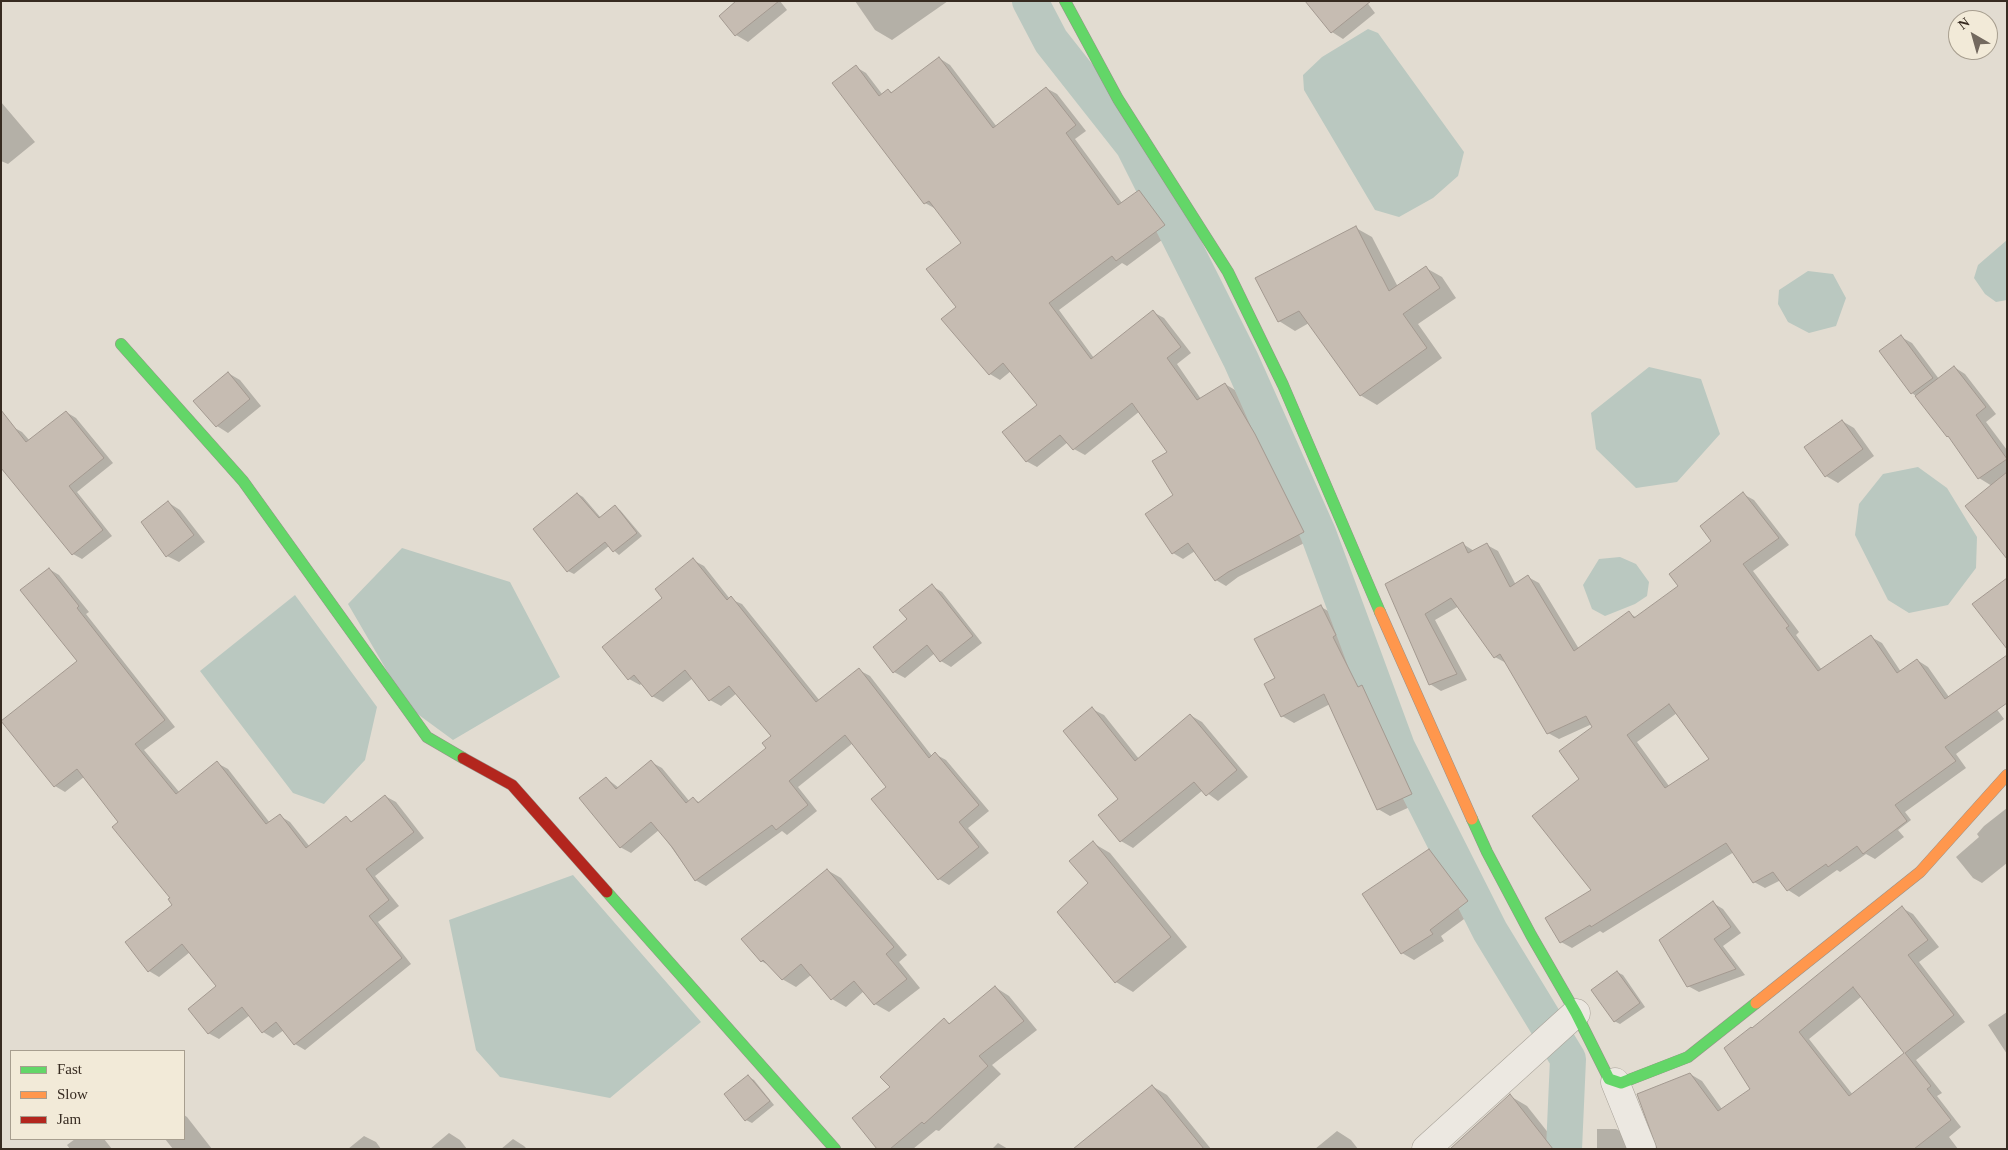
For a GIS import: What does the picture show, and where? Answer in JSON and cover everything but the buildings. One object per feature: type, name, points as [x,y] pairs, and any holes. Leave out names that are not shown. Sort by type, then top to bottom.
[{"type":"street","points":[[1065,1],[1118,99],[1228,272],[1284,385],[1402,664],[1486,852],[1576,1012],[1609,1079],[1621,1083],[1688,1057],[1920,872],[2007,776]]},
{"type":"street","points":[[121,344],[243,481],[427,737],[512,785],[835,1149]]},
{"type":"street","points":[[1426,1149],[1576,1012]]},
{"type":"street","points":[[1615,1082],[1642,1149]]},
{"type":"shaded area","points":[[1368,29],[1378,33],[1464,152],[1458,176],[1433,198],[1399,217],[1375,210],[1304,90],[1303,75],[1322,57]]},
{"type":"shaded area","points":[[2007,240],[2007,300],[1996,302],[1985,294],[1974,278],[1978,265]]},
{"type":"shaded area","points":[[1808,271],[1833,274],[1846,298],[1836,326],[1809,333],[1788,322],[1778,304],[1779,290]]},
{"type":"shaded area","points":[[1649,367],[1701,379],[1720,434],[1677,482],[1636,488],[1596,449],[1591,413]]},
{"type":"shaded area","points":[[1918,467],[1947,488],[1977,537],[1976,568],[1948,605],[1909,613],[1888,600],[1855,535],[1859,504],[1883,474]]},
{"type":"shaded area","points":[[402,548],[510,582],[560,677],[453,740],[408,707],[348,604]]},
{"type":"shaded area","points":[[1620,557],[1636,564],[1649,582],[1647,596],[1635,604],[1605,616],[1592,609],[1583,585],[1599,559]]},
{"type":"shaded area","points":[[295,595],[377,707],[365,760],[324,804],[293,793],[200,671]]},
{"type":"shaded area","points":[[573,875],[701,1022],[610,1098],[500,1077],[476,1050],[449,920]]},
{"type":"waterway","points":[[1030,1],[1051,41],[1133,145],[1241,360],[1318,533],[1397,747],[1490,931],[1568,1059],[1564,1149]]},
{"type":"traffic: fast","points":[[1065,1],[1118,99],[1228,272],[1283,385],[1380,612]]},
{"type":"traffic: fast","points":[[121,344],[243,481],[427,737],[463,758]]},
{"type":"traffic: fast","points":[[1472,819],[1487,852],[1531,935],[1576,1013],[1609,1079],[1621,1083],[1688,1057],[1756,1003]]},
{"type":"traffic: fast","points":[[607,892],[835,1149]]},
{"type":"traffic: slow","points":[[1380,612],[1472,819]]},
{"type":"traffic: slow","points":[[1756,1003],[1920,872],[2007,775]]},
{"type":"traffic: jam","points":[[463,758],[512,785],[607,892]]}]
